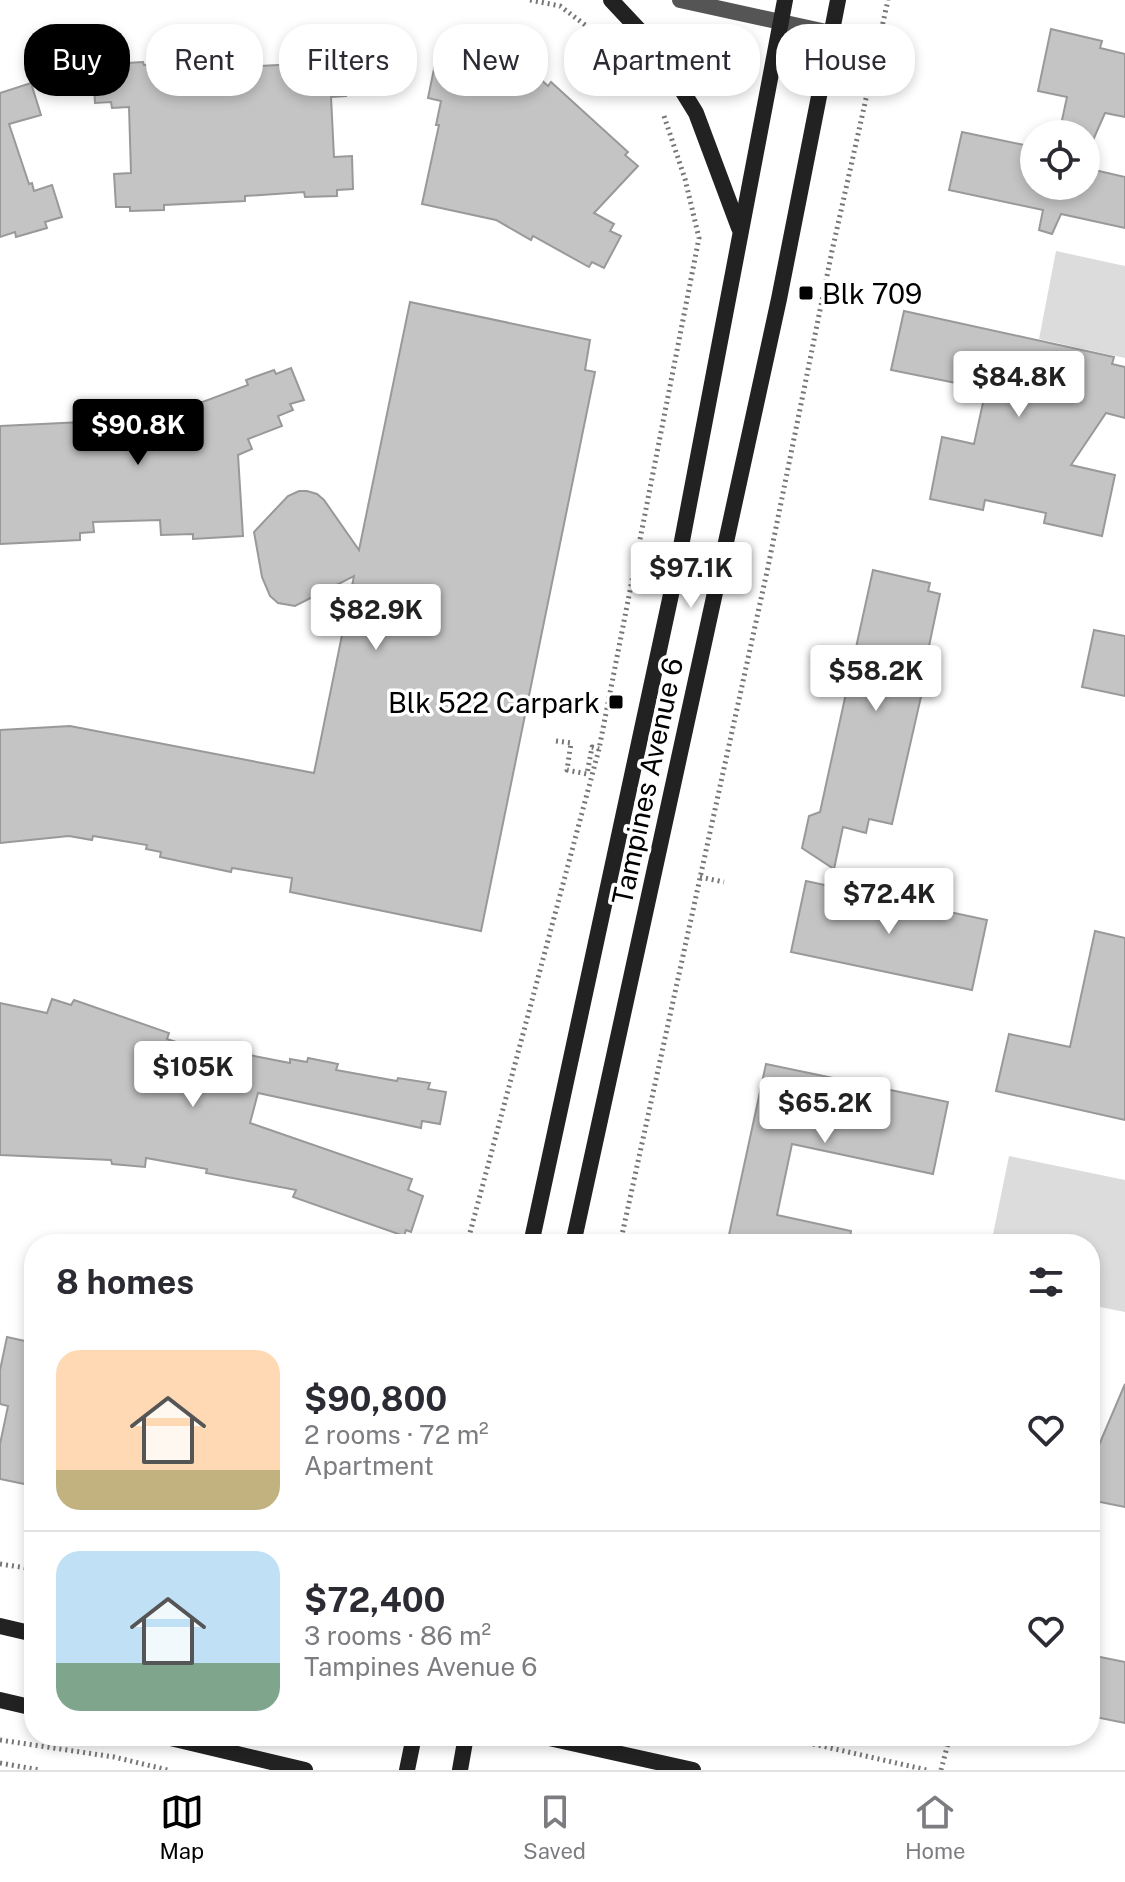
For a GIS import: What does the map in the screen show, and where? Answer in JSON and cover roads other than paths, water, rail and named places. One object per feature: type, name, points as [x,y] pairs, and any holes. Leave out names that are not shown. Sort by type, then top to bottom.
[{"type":"street","points":[[611,0],[656,48],[696,113],[740,230]]},
{"type":"street","points":[[680,0],[793,24]]},
{"type":"street","name":"Tampines Avenue 6","points":[[533,1234],[678,562],[785,0]]},
{"type":"street","name":"Tampines Avenue 6","points":[[833,24],[838,0]]},
{"type":"street","name":"Tampines Avenue 6","points":[[575,1234],[776,315],[819,96]]},
{"type":"street","points":[[0,1626],[24,1632]]},
{"type":"street","points":[[0,1700],[24,1706]]},
{"type":"street","points":[[206,1746],[305,1770]]},
{"type":"street","points":[[407,1770],[412,1746]]},
{"type":"street","points":[[460,1770],[464,1746]]},
{"type":"street","points":[[585,1746],[693,1770]]},
{"type":"street","points":[[254,1757],[267,1770]]},
{"type":"place","name":"Blk 709","points":[[806,293]]},
{"type":"place","name":"Blk 522 Carpark","points":[[616,702]]}]
